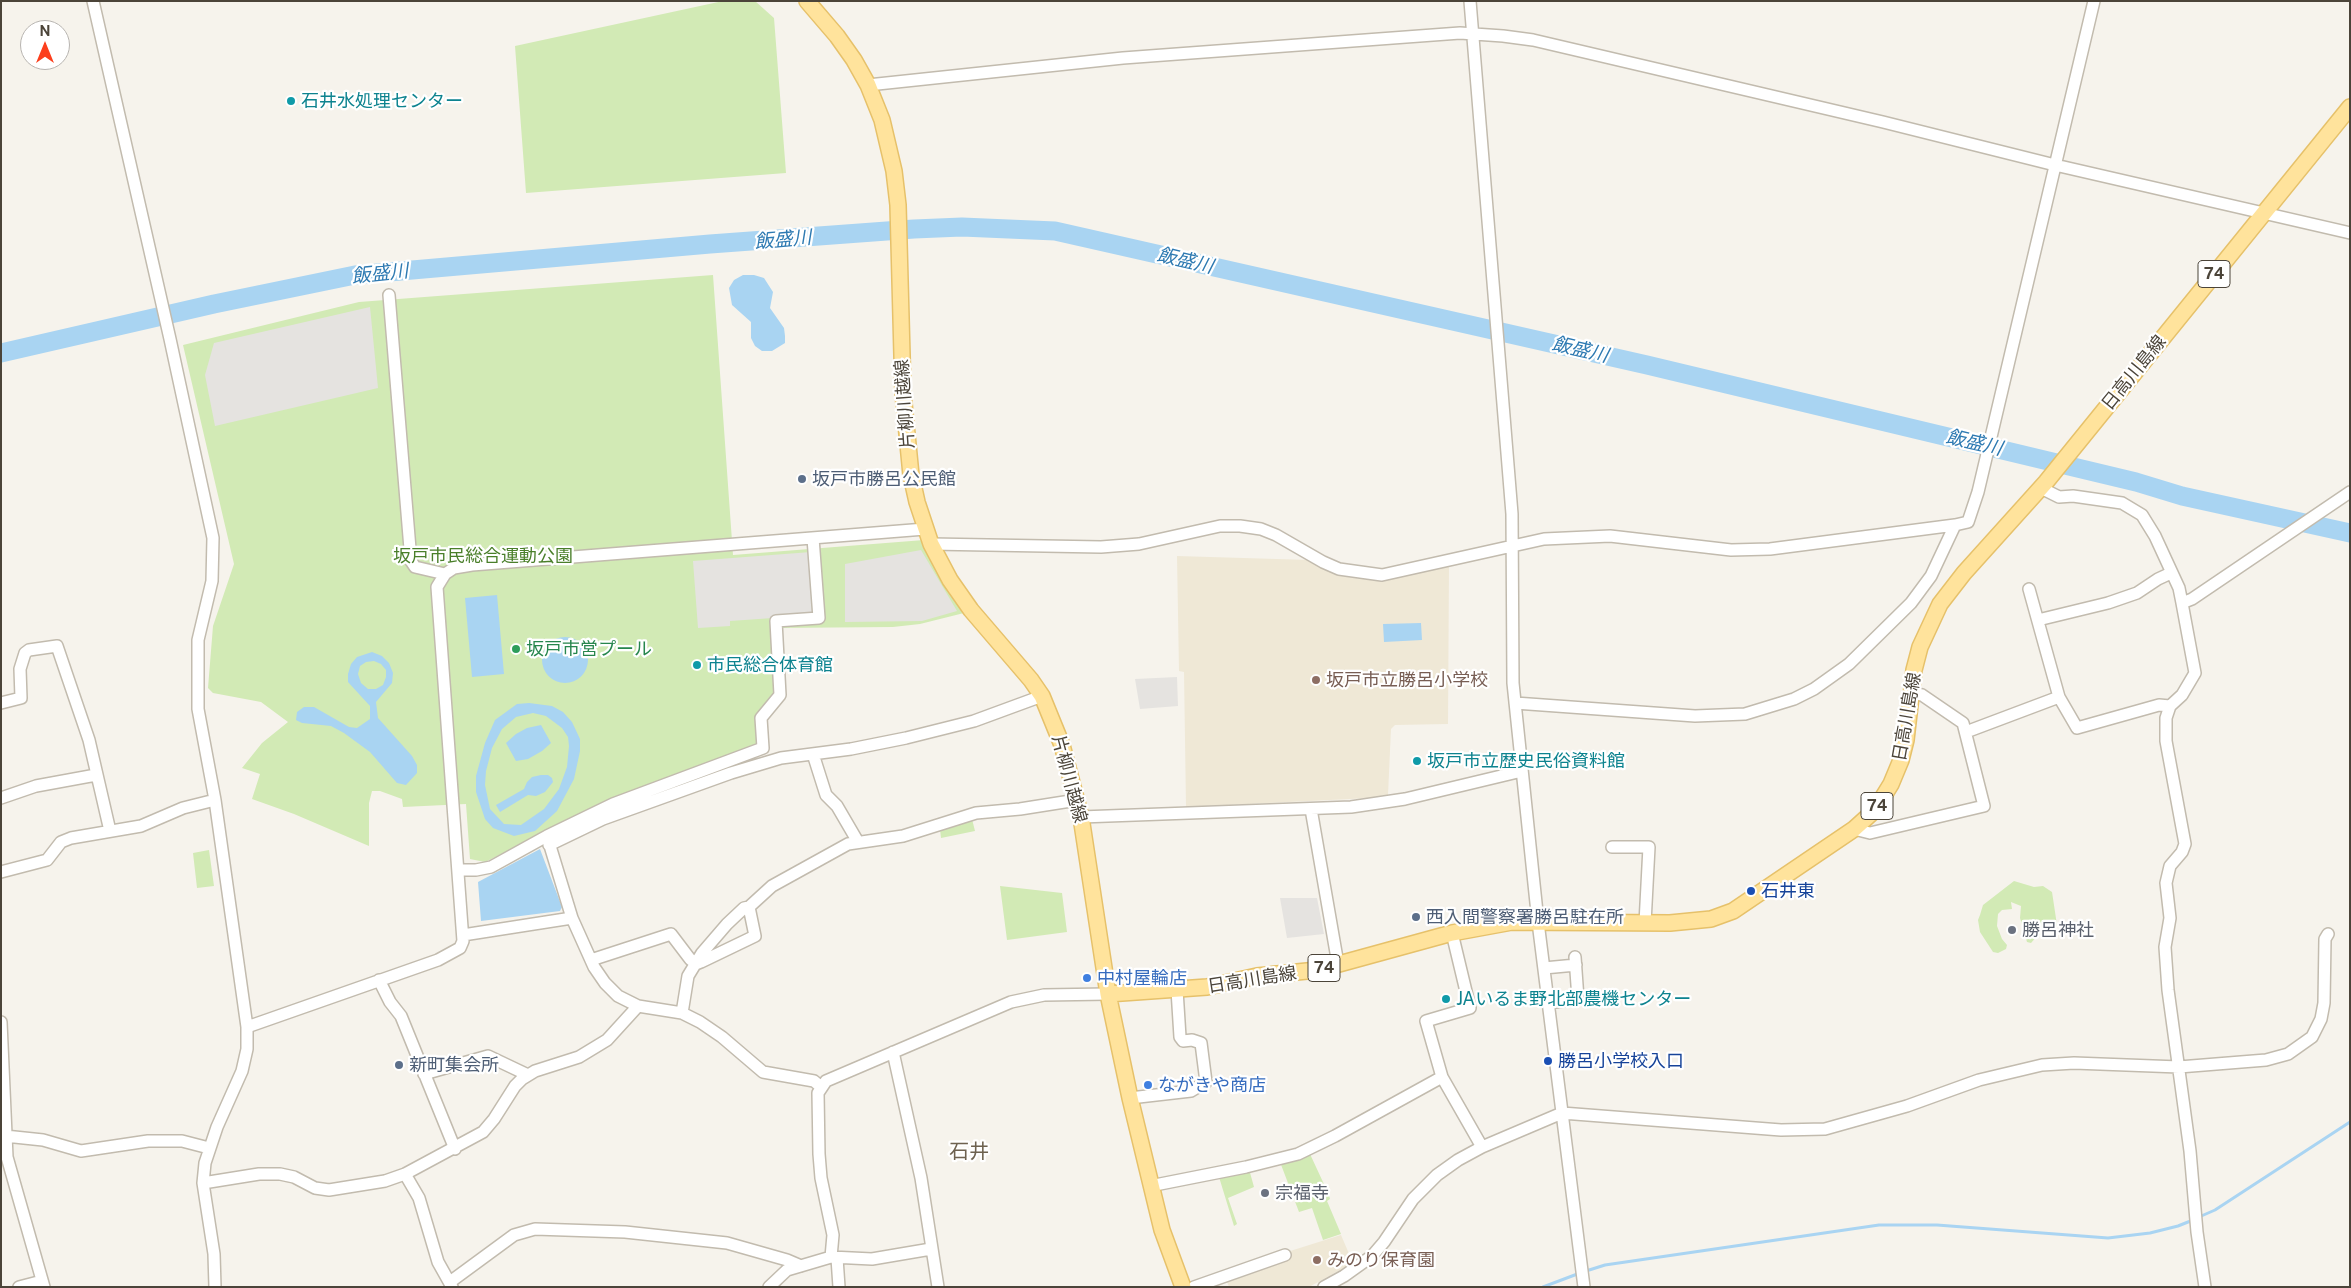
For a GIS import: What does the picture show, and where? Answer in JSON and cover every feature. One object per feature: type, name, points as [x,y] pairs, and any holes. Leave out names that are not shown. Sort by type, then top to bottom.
[{"type":"main road","name":"片柳川越線","points":[[807,1],[837,36],[868,85],[882,120],[894,171],[900,253],[903,393],[910,475],[928,536],[950,580],[971,610],[1031,680],[1042,696],[1062,744],[1078,800],[1108,994]]},
{"type":"main road","name":"日高川島線","points":[[1108,994],[1178,990],[1222,985],[1257,976],[1317,970],[1452,933],[1491,925],[1538,922],[1695,922],[1711,919],[1732,911],[1854,829],[1875,810],[1891,784],[1898,768],[1906,740],[1910,693],[1920,647],[1940,604],[1964,573],[2044,485],[2350,107]]},
{"type":"main road","points":[[1108,994],[1150,1186],[1162,1230],[1183,1287]]},
{"type":"street","points":[[92,1],[160,294],[213,538],[212,581],[198,640],[198,700],[201,729],[215,800],[247,1027],[247,1049],[242,1071],[209,1148],[205,1163],[203,1183],[214,1254],[215,1287]]},
{"type":"street","points":[[1470,1],[1513,545],[1512,683],[1538,922],[1584,1284]]},
{"type":"street","points":[[247,1027],[453,953],[460,948],[463,935],[437,587],[445,574],[454,568],[813,538],[928,536],[1101,547],[1138,544],[1220,526],[1240,526],[1261,529],[1276,535],[1339,569],[1372,575],[1408,570],[1544,539],[1610,536],[1731,550],[1770,549],[1968,522],[1983,468],[2094,1]]},
{"type":"street","points":[[868,85],[1123,58],[1460,33],[1533,40],[1883,122],[2055,165],[2350,233]]},
{"type":"street","points":[[389,295],[411,561],[415,567],[445,574]]},
{"type":"street","points":[[2044,485],[2059,498],[2073,496],[2122,503],[2135,510],[2148,522],[2172,573],[2182,603],[2195,673],[2182,695],[2170,706],[2166,718],[2166,741],[2184,844],[2182,852],[2170,866],[2166,883],[2170,918],[2165,947],[2205,1287]]},
{"type":"street","points":[[2182,603],[2192,600],[2350,492]]},
{"type":"street","points":[[1515,703],[1695,716],[1745,714],[1794,699],[1814,689],[1848,664],[1911,603],[1931,576],[1955,525]]},
{"type":"street","points":[[548,841],[612,804],[763,748],[762,718],[780,695],[776,621],[819,618],[813,538]]},
{"type":"street","points":[[2038,620],[2108,603],[2137,593],[2158,579],[2172,573]]},
{"type":"street","points":[[2029,589],[2059,697],[2076,728],[2159,705],[2170,706]]},
{"type":"street","points":[[1,703],[21,698],[20,669],[25,653],[29,650],[57,646],[78,703],[110,831]]},
{"type":"street","points":[[1854,829],[1870,833],[1984,806],[1964,723],[1958,717],[1922,694],[1910,693]]},
{"type":"street","points":[[458,870],[476,870],[491,867],[603,819],[719,777],[781,758],[851,750],[974,721],[1042,696]]},
{"type":"street","points":[[1966,732],[2059,697]]},
{"type":"street","points":[[813,754],[826,795],[837,806],[858,842]]},
{"type":"street","points":[[1081,817],[1311,809],[1375,804],[1522,771]]},
{"type":"street","points":[[1,798],[36,786],[96,775]]},
{"type":"street","points":[[1,872],[47,860],[61,842],[70,838],[141,826],[183,808],[215,800]]},
{"type":"street","points":[[682,1013],[684,988],[688,976],[710,941],[739,912],[749,907],[772,886],[805,866],[848,844],[903,836],[976,813],[1020,810],[1078,800]]},
{"type":"street","points":[[1311,809],[1338,964]]},
{"type":"street","points":[[548,841],[572,918],[591,960],[605,983],[618,996],[638,1006],[682,1013],[700,1022],[722,1037],[763,1072],[814,1082],[821,1087]]},
{"type":"street","points":[[1612,847],[1649,847],[1645,923]]},
{"type":"street","points":[[696,964],[755,936],[749,907]]},
{"type":"street","points":[[463,935],[572,918]]},
{"type":"street","points":[[1452,933],[1470,1008],[1426,1021],[1442,1077],[1482,1147]]},
{"type":"street","points":[[591,960],[671,934],[696,964]]},
{"type":"street","points":[[1324,1287],[1344,1276],[1372,1256],[1384,1242],[1413,1199],[1437,1175],[1458,1160],[1482,1147],[1562,1113],[1781,1130],[1825,1129],[1907,1106],[1979,1080],[2042,1065],[2074,1062],[2179,1067],[2266,1060],[2288,1054],[2312,1037],[2321,1019],[2324,1003],[2325,939],[2328,934]]},
{"type":"street","points":[[1544,968],[1575,961],[1578,999],[1548,1003]]},
{"type":"street","points":[[379,980],[390,1002],[401,1016],[455,1149]]},
{"type":"street","points":[[1130,1098],[1191,1091],[1206,1082],[1201,1043],[1192,1040],[1183,1041],[1180,1037],[1178,990]]},
{"type":"street","points":[[840,1287],[834,1257],[833,1235],[821,1178],[818,1103],[821,1087],[829,1079],[1023,999],[1044,994],[1108,994]]},
{"type":"street","points":[[203,1183],[259,1174],[280,1174],[294,1177],[315,1188],[329,1190],[385,1181],[405,1174],[455,1149],[483,1132],[494,1120],[515,1086],[528,1075],[543,1068],[579,1057],[607,1040],[638,1006]]},
{"type":"street","points":[[1,1022],[6,1178],[43,1284],[19,1287]]},
{"type":"street","points":[[893,1052],[921,1178],[938,1287]]},
{"type":"street","points":[[424,1074],[488,1056],[528,1075]]},
{"type":"street","points":[[1150,1186],[1228,1171],[1298,1154],[1335,1136],[1442,1077]]},
{"type":"street","points":[[5,1136],[43,1140],[81,1151],[148,1141],[182,1141],[209,1148]]},
{"type":"street","points":[[405,1174],[419,1198],[438,1262],[451,1284],[514,1235],[535,1229],[625,1232],[727,1243],[801,1266]]},
{"type":"street","points":[[769,1287],[788,1270],[834,1257],[872,1259],[931,1249]]},
{"type":"street","points":[[1194,1287],[1285,1255]]},
{"type":"shaded area","points":[[370,307],[378,388],[215,426],[205,375],[214,343]]},
{"type":"shaded area","points":[[921,550],[957,611],[922,621],[845,622],[845,564]]},
{"type":"shaded area","points":[[811,552],[816,615],[730,621],[730,626],[698,628],[693,561]]},
{"type":"shaded area","name":"坂戸市立勝呂小学校","points":[[1177,556],[1310,560],[1332,573],[1366,579],[1383,579],[1449,566],[1448,724],[1395,725],[1391,729],[1388,795],[1371,798],[1186,807],[1184,672],[1179,671]]},
{"type":"shaded area","points":[[1177,677],[1178,706],[1140,709],[1135,679]]},
{"type":"shaded area","points":[[1280,898],[1317,898],[1324,934],[1287,938]]},
{"type":"shaded area","name":"みのり保育園","points":[[1341,1235],[1353,1263],[1309,1287],[1229,1287],[1226,1279],[1287,1252]]},
{"type":"green space","points":[[723,1],[755,1],[774,18],[786,173],[526,193],[515,46]]},
{"type":"green space","name":"坂戸市民総合運動公園","points":[[713,275],[733,555],[924,540],[964,613],[920,624],[893,627],[774,628],[778,694],[759,717],[760,746],[606,803],[485,862],[470,859],[466,804],[403,807],[402,799],[380,791],[372,791],[369,803],[369,846],[294,814],[252,799],[260,774],[242,768],[262,743],[288,722],[261,702],[213,693],[208,688],[213,626],[234,564],[183,345],[359,302]]},
{"type":"green space","points":[[972,819],[975,831],[941,838],[940,829]]},
{"type":"green space","points":[[209,850],[214,886],[197,888],[193,853]]},
{"type":"green space","points":[[2014,881],[2034,887],[2043,886],[2052,892],[2057,925],[2051,937],[2042,934],[2038,935],[2031,943],[2027,942],[2020,918],[2021,906],[2011,902],[2012,909],[2002,910],[1998,914],[1997,926],[2002,939],[2007,945],[2006,949],[1998,953],[1993,952],[1980,932],[1978,920],[1983,905]]},
{"type":"green space","points":[[1000,886],[1062,893],[1067,932],[1007,940]]},
{"type":"green space","points":[[1310,1154],[1329,1195],[1330,1199],[1327,1201],[1341,1234],[1323,1240],[1312,1208],[1299,1212],[1280,1162]]},
{"type":"green space","points":[[1249,1169],[1254,1187],[1228,1198],[1237,1224],[1234,1226],[1219,1177]]},
{"type":"water","points":[[743,275],[754,275],[764,278],[773,292],[770,308],[784,328],[785,343],[772,351],[762,351],[755,346],[751,338],[751,322],[732,305],[729,288],[734,280]]},
{"type":"water","points":[[497,595],[504,674],[472,677],[465,598]]},
{"type":"water","points":[[1421,623],[1422,640],[1384,642],[1383,624]]},
{"type":"water","points":[[570,637],[574,638],[584,647],[587,651],[587,669],[578,679],[570,683],[560,683],[552,679],[543,669],[542,655],[546,647],[556,638]]},
{"type":"water","points":[[372,652],[382,656],[389,663],[393,673],[392,683],[376,702],[378,718],[412,756],[417,765],[417,773],[406,785],[397,783],[370,752],[344,733],[331,726],[302,723],[296,720],[297,712],[304,707],[314,707],[349,727],[357,728],[370,719],[370,706],[348,682],[351,664],[357,657]],"holes":[[[374,661],[381,664],[386,670],[383,685],[376,689],[368,689],[361,683],[358,674],[360,666],[366,662]]]},
{"type":"water","points":[[529,703],[552,706],[563,712],[572,722],[580,739],[580,751],[574,779],[557,811],[535,831],[514,836],[493,828],[485,819],[476,792],[476,776],[485,743],[495,720],[517,704]],"holes":[[[533,713],[546,716],[562,728],[568,737],[567,767],[559,789],[544,809],[521,825],[504,824],[490,809],[485,785],[486,771],[492,748],[502,729],[516,717]]]},
{"type":"water","points":[[541,725],[551,743],[528,759],[516,761],[506,743],[516,734],[527,728]]},
{"type":"water","points":[[548,775],[552,778],[553,782],[545,792],[536,796],[528,795],[500,812],[496,805],[524,789],[532,777]]},
{"type":"water","points":[[540,849],[562,907],[560,911],[481,921],[478,882]]},
{"type":"waterway","name":"飯盛川","points":[[1,353],[214,304],[355,275],[710,244],[914,229],[962,227],[1055,231],[1647,365],[2136,482],[2182,496],[2350,533]]},
{"type":"waterway","points":[[2199,1217],[2215,1210],[2350,1122]]},
{"type":"waterway","points":[[1586,1271],[1605,1265],[1879,1225],[1937,1225],[2108,1238],[2150,1233],[2193,1220]]},
{"type":"waterway","points":[[1543,1287],[1580,1273]]},
{"type":"place","name":"石井水処理センター","points":[[291,101]]},
{"type":"place","name":"坂戸市勝呂公民館","points":[[802,479]]},
{"type":"place","name":"坂戸市営プール","points":[[516,649]]},
{"type":"place","name":"市民総合体育館","points":[[697,665]]},
{"type":"place","name":"坂戸市立勝呂小学校","points":[[1316,680]]},
{"type":"place","name":"坂戸市立歴史民俗資料館","points":[[1417,761]]},
{"type":"place","name":"石井東","points":[[1751,891]]},
{"type":"place","name":"西入間警察署勝呂駐在所","points":[[1416,917]]},
{"type":"place","name":"勝呂神社","points":[[2012,930]]},
{"type":"place","name":"中村屋輪店","points":[[1087,978]]},
{"type":"place","name":"JAいるま野北部農機センター","points":[[1446,999]]},
{"type":"place","name":"勝呂小学校入口","points":[[1548,1061]]},
{"type":"place","name":"新町集会所","points":[[399,1065]]},
{"type":"place","name":"ながきや商店","points":[[1148,1085]]},
{"type":"place","name":"宗福寺","points":[[1265,1193]]},
{"type":"place","name":"みのり保育園","points":[[1317,1260]]},
{"type":"district","name":"石井","points":[[969,1152]]}]
